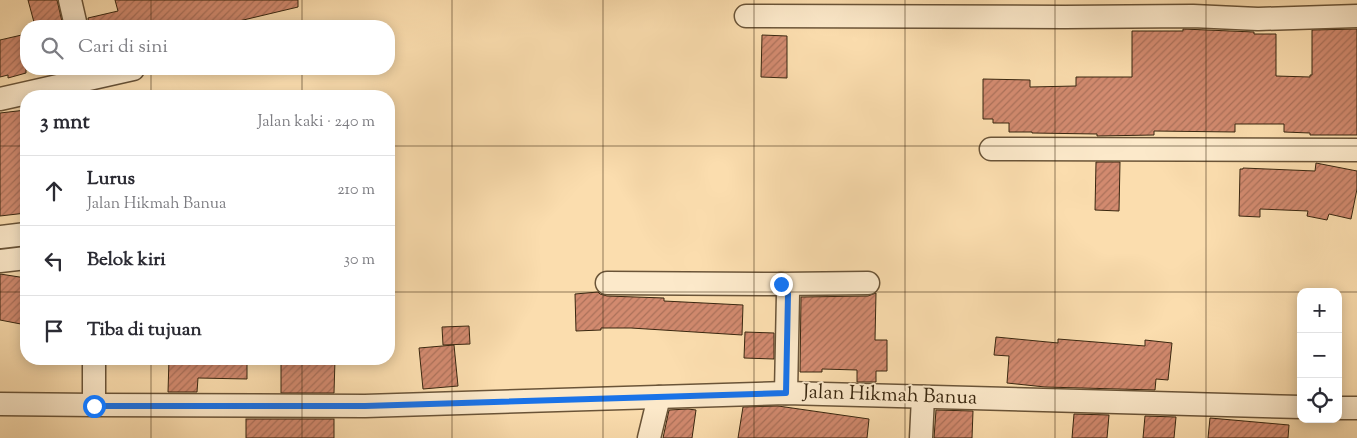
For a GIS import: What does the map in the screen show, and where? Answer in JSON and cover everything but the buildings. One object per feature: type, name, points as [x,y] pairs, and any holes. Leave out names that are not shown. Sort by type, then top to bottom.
[{"type":"street","points":[[70,0],[75,20]]},
{"type":"street","points":[[746,16],[1193,16],[1258,19],[1357,16]]},
{"type":"street","points":[[46,90],[111,75]]},
{"type":"street","points":[[0,99],[20,95]]},
{"type":"street","points":[[991,148],[1357,150]]},
{"type":"street","points":[[0,237],[20,235]]},
{"type":"street","points":[[0,261],[20,259]]},
{"type":"street","points":[[607,283],[868,283]]},
{"type":"street","points":[[781,284],[788,294],[786,393]]},
{"type":"street","points":[[94,365],[94,406]]},
{"type":"street","name":"Jalan Hikmah Banua","points":[[0,404],[365,406],[786,393],[1297,407]]},
{"type":"street","points":[[649,438],[659,397]]},
{"type":"street","points":[[921,438],[923,398]]},
{"type":"street","points":[[1342,408],[1357,408]]},
{"type":"route","points":[[94,406],[365,406],[786,393],[788,294],[781,284]]}]
